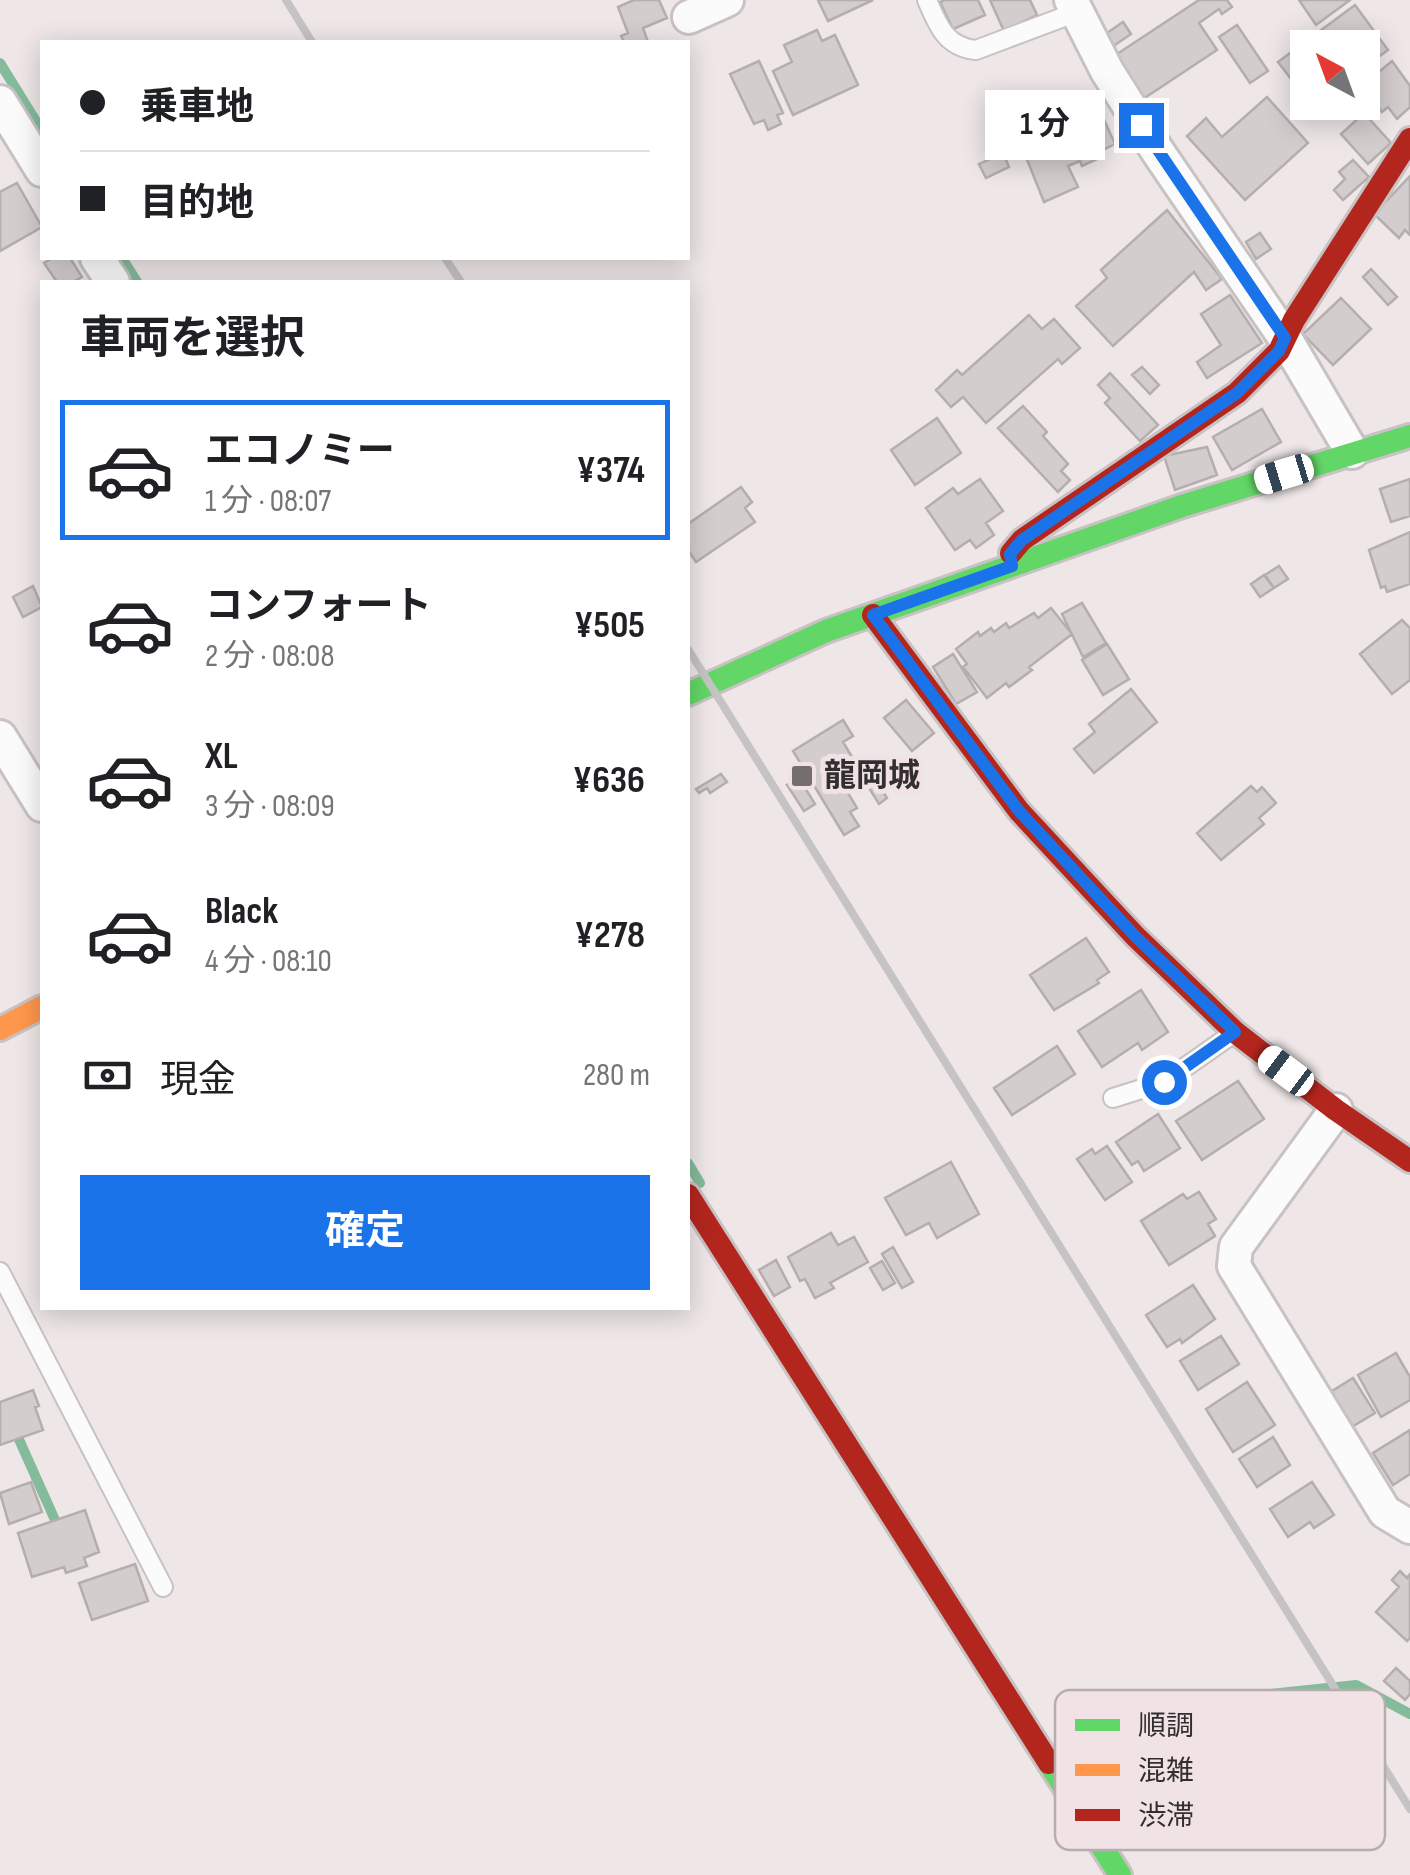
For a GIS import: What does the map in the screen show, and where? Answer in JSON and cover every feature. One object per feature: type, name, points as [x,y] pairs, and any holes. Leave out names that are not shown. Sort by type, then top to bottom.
[{"type":"street","points":[[689,17],[727,0]]},
{"type":"street","points":[[1074,6],[1158,152],[1285,338],[1352,452]]},
{"type":"street","points":[[0,102],[40,167]]},
{"type":"street","points":[[1012,566],[1010,554],[1022,540],[1237,393],[1279,351],[1410,140]]},
{"type":"street","points":[[690,693],[826,631],[1182,506],[1410,436]]},
{"type":"street","points":[[873,615],[1019,811],[1135,936],[1235,1032],[1410,1161]]},
{"type":"street","points":[[0,737],[40,802]]},
{"type":"street","points":[[0,1028],[40,1008]]},
{"type":"street","points":[[1336,1110],[1236,1247],[1234,1266],[1385,1512],[1410,1527]]},
{"type":"street","points":[[690,1198],[1055,1773]]},
{"type":"street","points":[[1104,1850],[1120,1875]]},
{"type":"lane","points":[[928,0],[948,40],[960,49],[976,50],[1074,6]]},
{"type":"lane","points":[[1114,1098],[1164,1082],[1235,1032]]},
{"type":"lane","points":[[0,1272],[163,1587]]},
{"type":"building","points":[[634,0],[659,0],[667,18],[643,28],[647,40],[623,40],[621,36],[628,33],[618,7]]},
{"type":"building","points":[[818,0],[873,0],[828,21]]},
{"type":"building","points":[[978,0],[985,15],[953,29],[940,2]]},
{"type":"building","points":[[990,0],[1030,0],[1037,15],[1004,31]]},
{"type":"building","points":[[1199,0],[1227,0],[1232,7],[1222,14],[1219,9],[1199,23],[1217,50],[1143,99],[1114,56]]},
{"type":"building","points":[[1299,0],[1350,0],[1316,25]]},
{"type":"building","points":[[1355,5],[1373,30],[1321,30]]},
{"type":"building","points":[[1123,22],[1131,34],[1112,47],[1104,35]]},
{"type":"building","points":[[1237,25],[1268,71],[1250,83],[1219,37]]},
{"type":"building","points":[[817,30],[822,41],[835,35],[858,85],[793,115],[773,71],[792,62],[784,45]]},
{"type":"building","points":[[1380,39],[1388,50],[1380,56]]},
{"type":"building","points":[[1290,53],[1290,78],[1278,62]]},
{"type":"building","points":[[759,61],[783,113],[777,115],[781,124],[768,130],[764,120],[754,124],[730,74]]},
{"type":"building","points":[[1392,61],[1410,86],[1410,107],[1397,119],[1388,107],[1382,112],[1380,109],[1380,71]]},
{"type":"building","points":[[1267,97],[1308,143],[1245,200],[1187,136],[1206,118],[1222,137]]},
{"type":"building","points":[[1100,111],[1115,144],[1099,152],[1101,157],[1082,166],[1080,161],[1068,166],[1078,187],[1044,202],[1022,147]]},
{"type":"building","points":[[1356,120],[1370,120],[1391,143],[1368,164],[1341,134]]},
{"type":"building","points":[[1003,153],[1009,167],[986,178],[979,164]]},
{"type":"building","points":[[1353,160],[1369,177],[1343,200],[1334,190],[1345,179],[1339,172]]},
{"type":"building","points":[[1410,176],[1410,235],[1405,230],[1399,238],[1374,214]]},
{"type":"building","points":[[17,183],[40,228],[0,251],[0,192]]},
{"type":"building","points":[[1167,210],[1222,279],[1206,290],[1194,272],[1113,346],[1076,306],[1107,278],[1101,270]]},
{"type":"building","points":[[1260,233],[1271,249],[1256,259],[1246,242]]},
{"type":"building","points":[[71,260],[82,277],[56,280],[44,263]]},
{"type":"building","points":[[1371,269],[1397,297],[1388,305],[1363,277]]},
{"type":"building","points":[[1230,295],[1262,343],[1207,378],[1197,362],[1221,345],[1201,314]]},
{"type":"building","points":[[1341,298],[1371,329],[1333,365],[1303,334]]},
{"type":"building","points":[[1029,315],[1042,329],[1054,319],[1080,348],[1062,364],[1058,359],[986,423],[963,397],[951,407],[936,390],[957,370],[962,375]]},
{"type":"building","points":[[1142,367],[1159,385],[1150,394],[1132,375]]},
{"type":"building","points":[[1110,373],[1158,425],[1140,441],[1105,403],[1110,398],[1098,385]]},
{"type":"building","points":[[1023,406],[1047,432],[1043,436],[1068,464],[1061,471],[1070,480],[1058,492],[998,428]]},
{"type":"building","points":[[1262,409],[1281,442],[1232,470],[1213,437]]},
{"type":"building","points":[[937,418],[961,453],[915,485],[891,450]]},
{"type":"building","points":[[1207,447],[1217,475],[1175,490],[1164,456]]},
{"type":"building","points":[[980,479],[1003,511],[986,523],[994,535],[976,548],[970,540],[955,550],[926,508],[953,488],[958,494]]},
{"type":"building","points":[[1410,479],[1410,516],[1391,522],[1380,489]]},
{"type":"building","points":[[741,487],[752,502],[745,508],[755,522],[696,562],[690,553],[690,523]]},
{"type":"building","points":[[1410,532],[1410,584],[1387,592],[1385,586],[1381,588],[1369,550]]},
{"type":"building","points":[[1279,566],[1288,579],[1274,588],[1265,575]]},
{"type":"building","points":[[1264,575],[1274,588],[1260,597],[1251,584]]},
{"type":"building","points":[[33,586],[40,608],[23,617],[13,597]]},
{"type":"building","points":[[1082,603],[1106,643],[1083,657],[1062,614]]},
{"type":"building","points":[[1051,608],[1072,634],[1029,667],[1032,670],[987,698],[963,667],[967,664],[956,649],[978,632],[980,636],[991,628],[994,632],[1006,623],[1009,628],[1034,613],[1038,618]]},
{"type":"building","points":[[1402,620],[1410,628],[1410,680],[1392,694],[1360,654]]},
{"type":"building","points":[[1107,644],[1129,679],[1103,695],[1082,660]]},
{"type":"building","points":[[953,654],[977,692],[956,704],[933,667]]},
{"type":"building","points":[[1131,689],[1157,722],[1094,773],[1074,749],[1095,732],[1089,724]]},
{"type":"building","points":[[906,700],[934,733],[912,751],[884,718]]},
{"type":"building","points":[[843,720],[853,736],[843,742],[854,760],[835,771],[857,808],[850,812],[859,826],[844,835],[793,751]]},
{"type":"building","points":[[863,759],[887,798],[879,804],[854,764]]},
{"type":"building","points":[[721,774],[727,782],[710,793],[707,788],[699,793],[696,789]]},
{"type":"building","points":[[799,778],[815,804],[804,811],[787,785]]},
{"type":"building","points":[[1251,786],[1257,792],[1262,787],[1276,803],[1259,818],[1264,824],[1221,860],[1197,833]]},
{"type":"building","points":[[1086,938],[1109,972],[1097,980],[1099,983],[1054,1010],[1030,975]]},
{"type":"building","points":[[1141,990],[1168,1032],[1142,1050],[1138,1043],[1102,1067],[1078,1031]]},
{"type":"building","points":[[1057,1046],[1075,1074],[1012,1115],[994,1088]]},
{"type":"building","points":[[1238,1081],[1264,1119],[1202,1160],[1176,1121]]},
{"type":"building","points":[[1158,1114],[1180,1148],[1144,1171],[1138,1161],[1132,1165],[1116,1142]]},
{"type":"building","points":[[1107,1146],[1132,1182],[1105,1200],[1077,1159],[1092,1149],[1095,1154]]},
{"type":"building","points":[[951,1162],[979,1214],[937,1238],[929,1223],[906,1235],[885,1198]]},
{"type":"building","points":[[1199,1192],[1216,1219],[1208,1224],[1215,1236],[1169,1265],[1141,1221],[1183,1194],[1187,1199]]},
{"type":"building","points":[[831,1233],[838,1245],[854,1237],[868,1262],[830,1283],[834,1288],[815,1298],[805,1279],[800,1281],[788,1257]]},
{"type":"building","points":[[893,1247],[913,1282],[902,1288],[882,1254]]},
{"type":"building","points":[[776,1260],[790,1287],[774,1296],[759,1270]]},
{"type":"building","points":[[882,1261],[895,1283],[883,1290],[870,1268]]},
{"type":"building","points":[[1193,1285],[1215,1319],[1182,1343],[1180,1339],[1167,1347],[1146,1315]]},
{"type":"building","points":[[1221,1336],[1239,1364],[1198,1390],[1180,1361]]},
{"type":"building","points":[[1396,1353],[1410,1377],[1410,1400],[1381,1417],[1358,1375]]},
{"type":"building","points":[[1353,1378],[1375,1413],[1350,1428],[1329,1393]]},
{"type":"building","points":[[1247,1382],[1275,1425],[1233,1452],[1206,1409]]},
{"type":"building","points":[[33,1390],[43,1430],[0,1445],[0,1402]]},
{"type":"building","points":[[1410,1430],[1410,1474],[1393,1485],[1373,1453]]},
{"type":"building","points":[[1273,1437],[1290,1465],[1257,1487],[1239,1459]]},
{"type":"building","points":[[31,1482],[42,1512],[9,1524],[0,1493]]},
{"type":"building","points":[[1312,1482],[1334,1515],[1314,1528],[1310,1522],[1288,1537],[1270,1509]]},
{"type":"building","points":[[85,1510],[99,1552],[84,1558],[87,1566],[66,1573],[64,1567],[32,1577],[18,1533]]},
{"type":"building","points":[[135,1564],[148,1601],[92,1620],[79,1583]]},
{"type":"building","points":[[1400,1571],[1407,1578],[1410,1574],[1407,1641],[1376,1612],[1399,1587],[1392,1580]]},
{"type":"building","points":[[1396,1668],[1410,1681],[1410,1694],[1405,1700],[1384,1681]]},
{"type":"waterway","points":[[0,63],[40,128]]},
{"type":"waterway","points":[[123,260],[136,280]]},
{"type":"waterway","points":[[690,1166],[700,1183]]},
{"type":"waterway","points":[[13,1426],[59,1529]]},
{"type":"waterway","points":[[1308,1690],[1356,1685],[1365,1690]]},
{"type":"waterway","points":[[1385,1701],[1410,1714]]},
{"type":"railway","points":[[286,0],[311,40]]},
{"type":"railway","points":[[446,260],[460,280]]},
{"type":"railway","points":[[690,652],[1336,1690]]},
{"type":"railway","points":[[1385,1769],[1410,1809]]},
{"type":"traffic: fast","points":[[690,693],[826,631],[1182,506],[1410,436]]},
{"type":"traffic: fast","points":[[1049,1763],[1055,1772]]},
{"type":"traffic: fast","points":[[1104,1850],[1120,1875]]},
{"type":"traffic: slow","points":[[0,1029],[40,1008]]},
{"type":"traffic: jam","points":[[1011,553],[1022,540],[1237,393],[1279,351],[1294,320],[1410,139]]},
{"type":"traffic: jam","points":[[873,615],[1019,811],[1135,936],[1235,1032],[1410,1161]]},
{"type":"traffic: jam","points":[[690,1198],[1049,1763]]},
{"type":"place","name":"龍岡城","points":[[802,776]]},
{"type":"route","points":[[1141,125],[1285,338],[1279,351],[1237,393],[1022,540],[1010,554],[1012,566],[873,615],[1019,811],[1135,936],[1235,1032],[1164,1082]]}]
